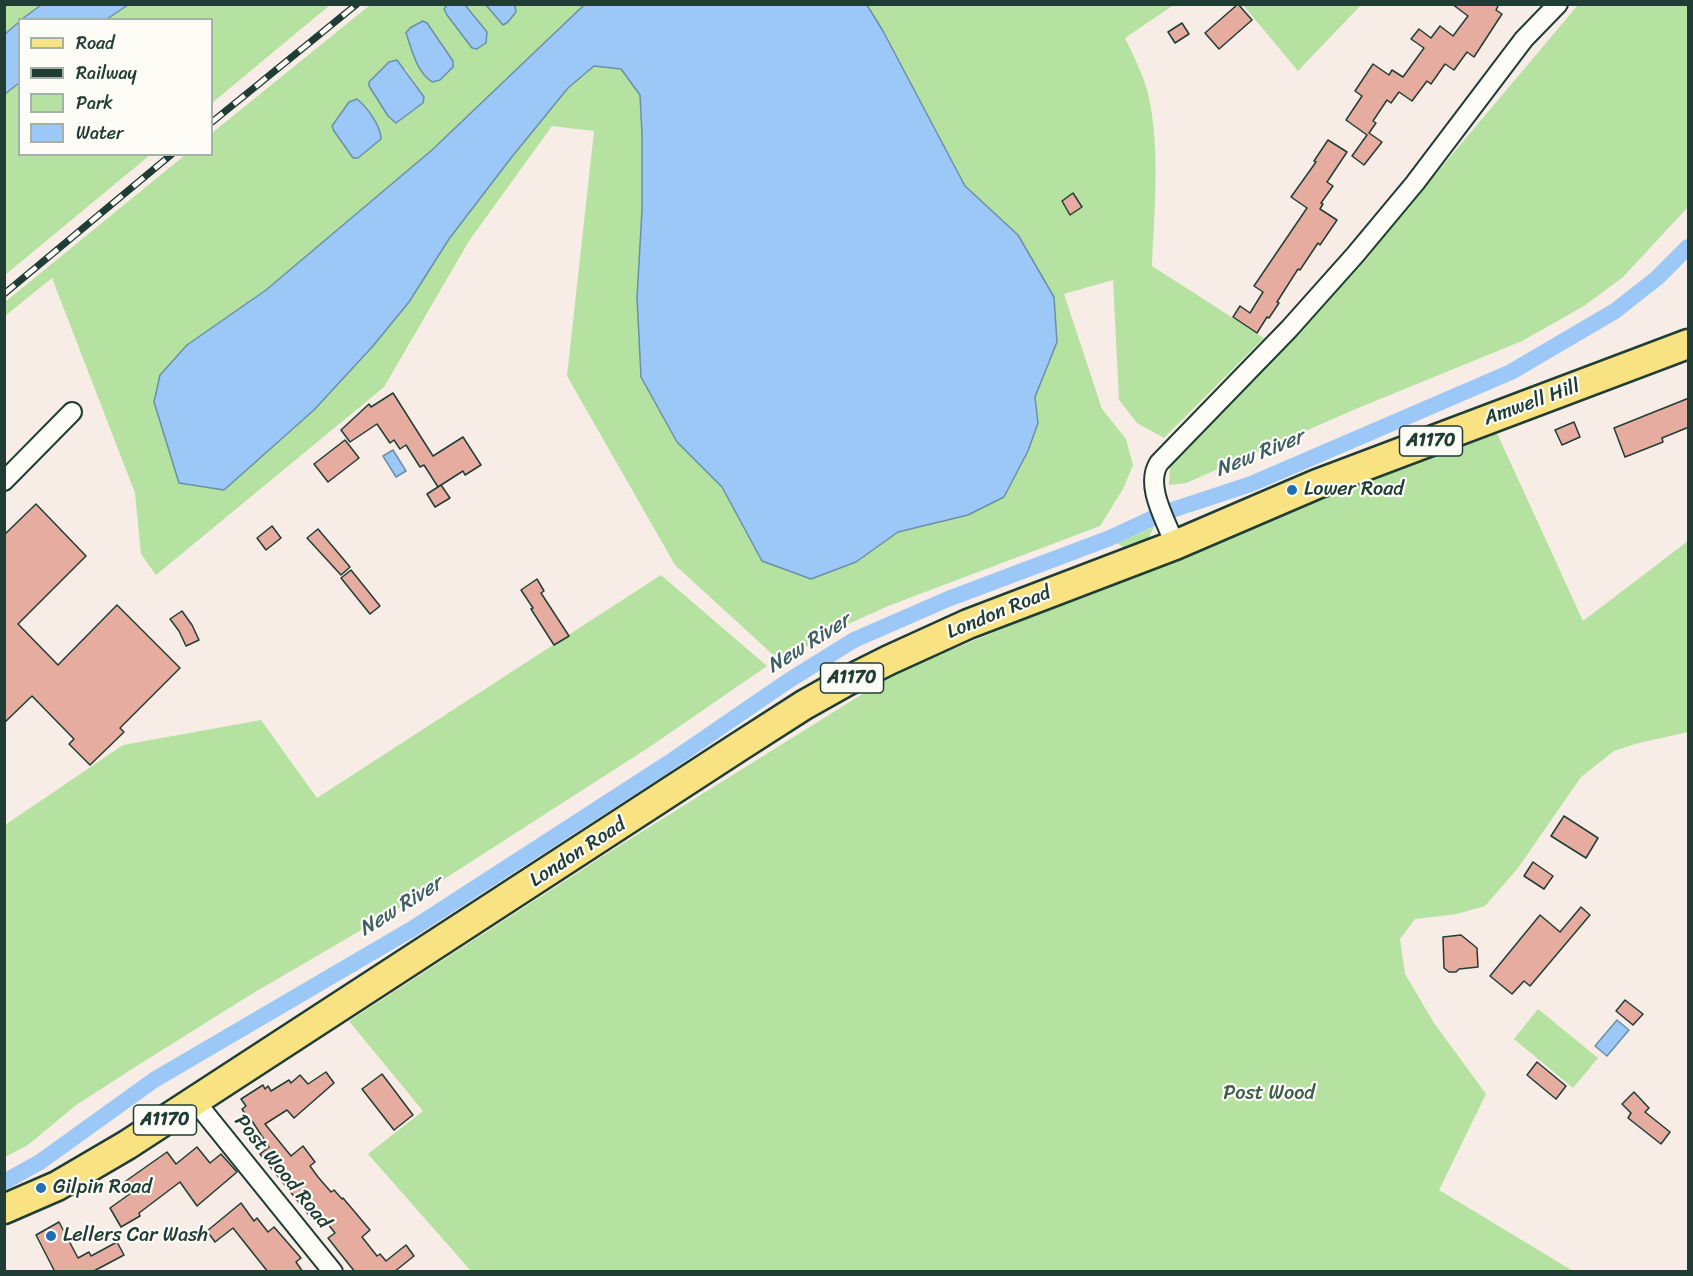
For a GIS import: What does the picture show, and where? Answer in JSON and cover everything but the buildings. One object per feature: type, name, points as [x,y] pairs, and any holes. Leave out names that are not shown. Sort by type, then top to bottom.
[{"type":"main road","name":"Amwell Hill","points":[[1171,533],[1317,484],[1689,344]]},
{"type":"main road","name":"London Road","points":[[4,1209],[84,1172],[804,705],[889,660],[1171,533]]},
{"type":"street","points":[[1171,533],[1153,480],[1155,468],[1289,329],[1354,255],[1415,183],[1524,39],[1558,4]]},
{"type":"street","points":[[4,481],[72,412]]},
{"type":"street","name":"Post Wood Road","points":[[195,1101],[333,1272]]},
{"type":"green space","points":[[128,4],[330,5],[213,102],[213,18],[108,18]]},
{"type":"green space","points":[[1175,4],[1125,38],[1146,86],[1153,123],[1156,185],[1152,266],[1264,338],[1164,438],[1137,423],[1119,400],[1113,280],[1064,294],[1102,409],[1126,439],[1133,465],[1123,489],[1100,526],[888,606],[822,636],[782,663],[675,565],[567,376],[594,131],[552,126],[469,241],[384,387],[156,575],[141,554],[135,493],[52,278],[5,316],[5,302],[184,156],[213,156],[213,132],[370,5],[447,5],[444,9],[487,32],[465,5],[486,5],[504,25],[516,12],[515,5],[584,5],[432,150],[266,290],[187,345],[160,375],[154,402],[224,489],[314,410],[373,346],[409,302],[449,239],[568,88],[594,66],[621,69],[640,95],[642,210],[637,298],[677,442],[722,487],[762,561],[856,562],[898,532],[968,515],[1004,497],[1028,451],[1038,423],[1035,397],[1057,342],[1054,297],[1018,235],[965,186],[867,5]],"holes":[[[405,68],[424,97],[423,103],[388,116],[380,101]]]},
{"type":"green space","points":[[5,5],[41,5],[23,18],[18,18],[18,23],[5,34]]},
{"type":"green space","points":[[1243,5],[1361,5],[1298,71]]},
{"type":"green space","points":[[1578,5],[1688,5],[1688,207],[1623,277],[1584,306],[1522,341],[1358,408],[1186,483],[1169,485],[1170,466],[1177,457],[1353,272]]},
{"type":"green space","points":[[18,84],[18,156],[149,156],[5,275],[4,94]]},
{"type":"green space","name":"Post Wood","points":[[1496,431],[1583,621],[1688,541],[1688,732],[1614,751],[1581,777],[1518,868],[1485,906],[1457,914],[1415,919],[1400,939],[1405,974],[1434,1023],[1486,1094],[1439,1190],[1573,1271],[471,1271],[368,1154],[423,1111],[349,1021],[611,851],[896,673],[1191,550]]},
{"type":"green space","points":[[1154,527],[1148,539],[1123,547],[1117,543]]},
{"type":"green space","points":[[661,575],[767,666],[651,746],[399,908],[250,995],[76,1105],[28,1145],[5,1157],[5,825],[123,745],[261,720],[317,798]]},
{"type":"green space","points":[[1538,1009],[1598,1058],[1573,1088],[1514,1039]]},
{"type":"water","points":[[41,4],[128,5],[108,18],[23,18]]},
{"type":"water","points":[[447,5],[465,5],[487,32],[486,43],[477,49],[472,48],[447,15],[444,9]]},
{"type":"water","points":[[486,5],[515,5],[516,12],[503,25]]},
{"type":"water","points":[[584,5],[867,5],[965,186],[1018,235],[1054,297],[1057,342],[1035,397],[1038,423],[1028,451],[1004,497],[968,515],[898,532],[856,562],[811,579],[762,561],[722,487],[677,442],[641,377],[637,298],[642,210],[640,95],[621,69],[594,66],[568,88],[511,158],[449,239],[409,302],[373,346],[314,410],[224,490],[179,483],[154,402],[160,375],[187,345],[266,290],[432,150]]},
{"type":"water","points":[[423,21],[427,23],[453,61],[453,67],[440,80],[432,82],[418,66],[406,33]]},
{"type":"water","points":[[18,23],[18,84],[5,94],[5,34]]},
{"type":"water","points":[[397,60],[424,97],[423,103],[396,123],[388,116],[369,86],[369,82],[389,62]]},
{"type":"water","points":[[357,99],[373,117],[379,128],[381,139],[358,158],[353,158],[332,126],[349,102]]},
{"type":"water","points":[[393,450],[406,471],[396,477],[383,456]]},
{"type":"water","points":[[1617,1020],[1629,1030],[1607,1056],[1595,1046]]},
{"type":"waterway","name":"New River","points":[[4,1182],[40,1162],[154,1080],[412,929],[667,764],[788,681],[854,640],[948,599],[1110,538],[1166,512],[1251,484],[1511,372],[1615,311],[1657,278],[1688,247]]},
{"type":"railway","points":[[213,121],[357,4]]},
{"type":"railway","points":[[4,294],[170,156]]},
{"type":"place","name":"Lower Road","points":[[1292,490]]},
{"type":"place","name":"Gilpin Road","points":[[41,1188]]},
{"type":"place","name":"Lellers Car Wash","points":[[51,1236]]}]
